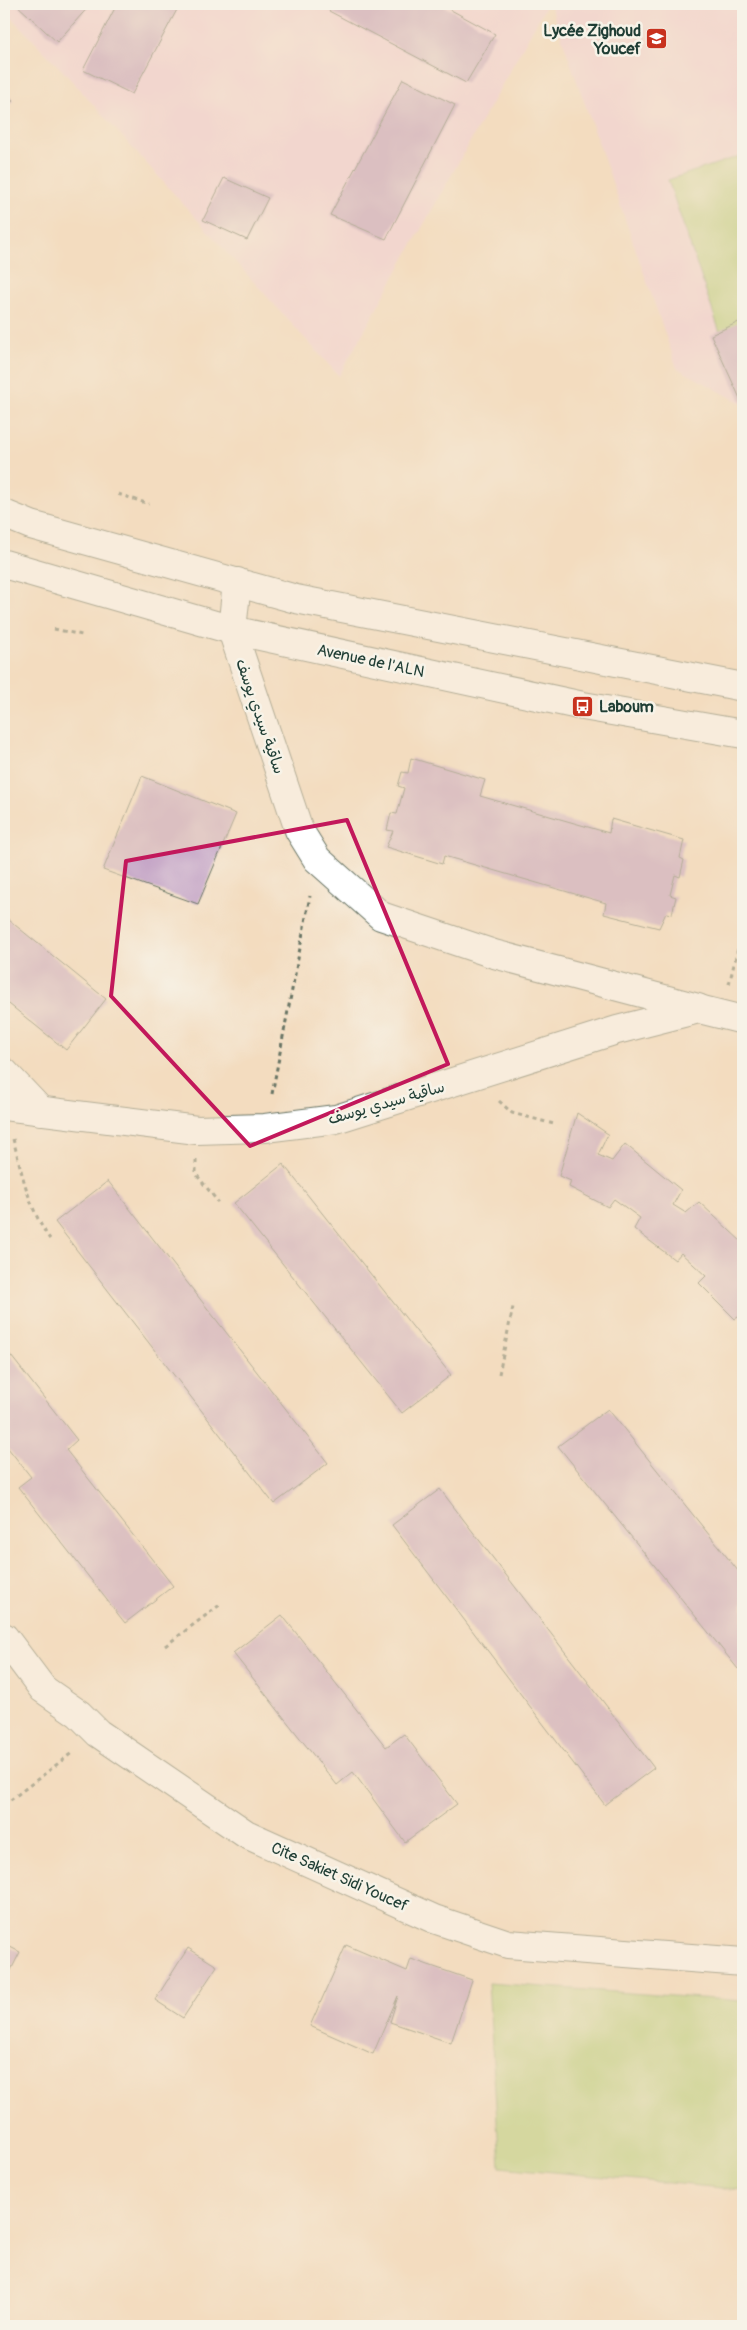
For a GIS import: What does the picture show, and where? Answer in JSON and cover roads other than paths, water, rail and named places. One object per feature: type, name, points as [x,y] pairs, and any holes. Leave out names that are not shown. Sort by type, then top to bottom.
[{"type":"street","points":[[4,514],[31,525],[296,598],[743,688]]},
{"type":"street","name":"Avenue de l'ALN","points":[[4,564],[232,630],[583,706],[743,734]]},
{"type":"street","points":[[232,630],[237,582]]},
{"type":"street","name":"ساقية سيدي يوسف","points":[[232,630],[299,830],[317,859],[381,916],[494,954],[721,1014]]},
{"type":"street","name":"ساقية سيدي يوسف","points":[[4,1106],[197,1130],[266,1128],[336,1119],[488,1073],[618,1030],[721,1014]]},
{"type":"street","points":[[4,1072],[40,1111]]},
{"type":"street","name":"Cite Sakiet Sidi Youcef","points":[[4,1637],[43,1689],[79,1714],[98,1733],[246,1834],[434,1919],[508,1944],[743,1962]]},
{"type":"place","name":"Lycée Zighoud Youcef","points":[[657,39]]},
{"type":"place","name":"Laboum","points":[[583,706]]}]
